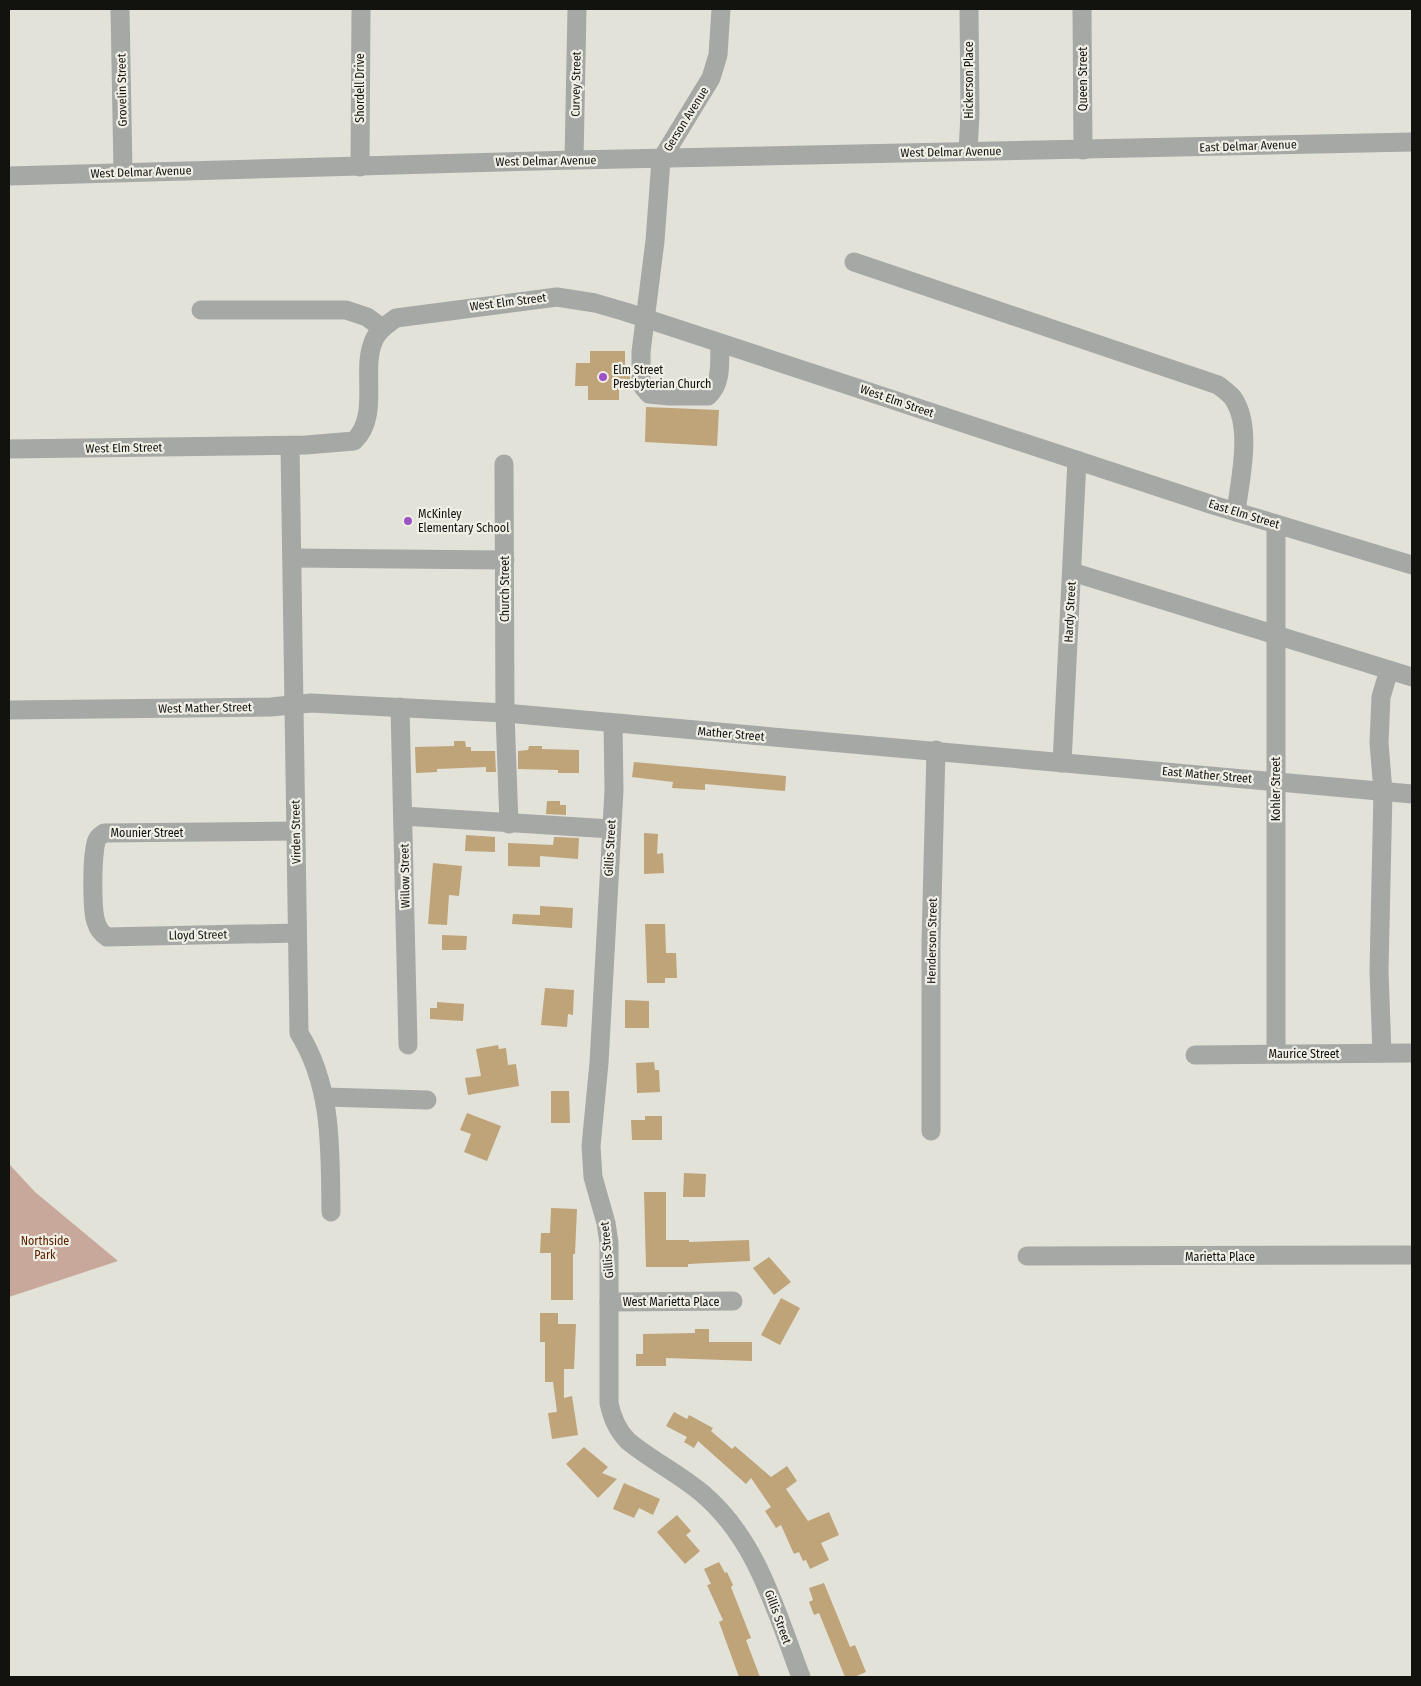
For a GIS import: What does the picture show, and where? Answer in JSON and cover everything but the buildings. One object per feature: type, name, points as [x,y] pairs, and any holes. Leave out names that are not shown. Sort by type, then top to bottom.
[{"type":"street","name":"Grovelin Street","points":[[120,9],[123,172]]},
{"type":"street","name":"Shordell Drive","points":[[360,167],[361,9]]},
{"type":"street","name":"Curvey Street","points":[[574,160],[578,9]]},
{"type":"street","name":"Gerson Avenue","points":[[720,343],[719,380],[714,390],[708,396],[649,394],[643,387],[641,378],[644,319],[655,241],[661,160],[711,78],[718,55],[721,9]]},
{"type":"street","name":"Hickerson Place","points":[[968,151],[970,114],[969,9]]},
{"type":"street","name":"Queen Street","points":[[1082,9],[1083,150]]},
{"type":"street","name":"East Delmar Avenue","points":[[1083,150],[1412,142]]},
{"type":"street","name":"West Delmar Avenue","points":[[9,176],[574,160],[661,160],[968,151],[1083,150]]},
{"type":"street","points":[[854,262],[1218,385],[1232,397],[1240,413],[1244,448],[1236,512]]},
{"type":"street","name":"West Elm Street","points":[[9,449],[290,446],[354,441],[364,426],[368,403],[371,349],[374,338],[382,328],[396,318],[557,297],[595,303],[1077,460]]},
{"type":"street","points":[[201,310],[346,310],[367,317],[382,328]]},
{"type":"street","name":"Virden Street","points":[[290,446],[298,1033],[310,1050],[325,1097],[329,1134],[331,1212]]},
{"type":"street","name":"East Elm Street","points":[[1077,460],[1236,512],[1412,565]]},
{"type":"street","name":"Hardy Street","points":[[1062,763],[1077,460]]},
{"type":"street","name":"Church Street","points":[[504,464],[505,713],[509,824]]},
{"type":"street","name":"Kohler Street","points":[[1276,524],[1276,1054]]},
{"type":"street","points":[[292,558],[505,560]]},
{"type":"street","points":[[1072,572],[1412,677]]},
{"type":"street","points":[[1382,1053],[1379,971],[1383,791],[1380,743],[1381,697],[1389,670]]},
{"type":"street","name":"West Mather Street","points":[[9,710],[294,705],[311,703],[400,707]]},
{"type":"street","name":"Mather Street","points":[[400,707],[505,713],[613,724],[936,750],[1062,763]]},
{"type":"street","name":"Willow Street","points":[[400,707],[408,1045]]},
{"type":"street","name":"Gillis Street","points":[[613,724],[614,763],[599,1063],[591,1146],[593,1177],[606,1223],[609,1243],[608,1380],[612,1418],[628,1442],[705,1496],[741,1536],[764,1577],[801,1677]]},
{"type":"street","name":"Henderson Street","points":[[931,1131],[931,942],[936,750]]},
{"type":"street","name":"East Mather Street","points":[[1062,763],[1412,794]]},
{"type":"street","points":[[403,816],[611,829]]},
{"type":"street","name":"Mounier Street","points":[[101,933],[95,921],[95,849],[97,838],[104,833],[295,831]]},
{"type":"street","name":"Lloyd Street","points":[[101,933],[107,938],[297,933]]},
{"type":"street","name":"Maurice Street","points":[[1195,1055],[1412,1053]]},
{"type":"street","points":[[325,1097],[427,1100]]},
{"type":"street","name":"Marietta Place","points":[[1027,1256],[1412,1255]]},
{"type":"street","name":"West Marietta Place","points":[[609,1302],[733,1302]]},
{"type":"green space","name":"Northside Park","points":[[9,1164],[35,1192],[118,1261],[9,1297]]},
{"type":"place","name":"Elm Street Presbyterian Church","points":[[603,377]]},
{"type":"place","name":"McKinley Elementary School","points":[[408,521]]}]
